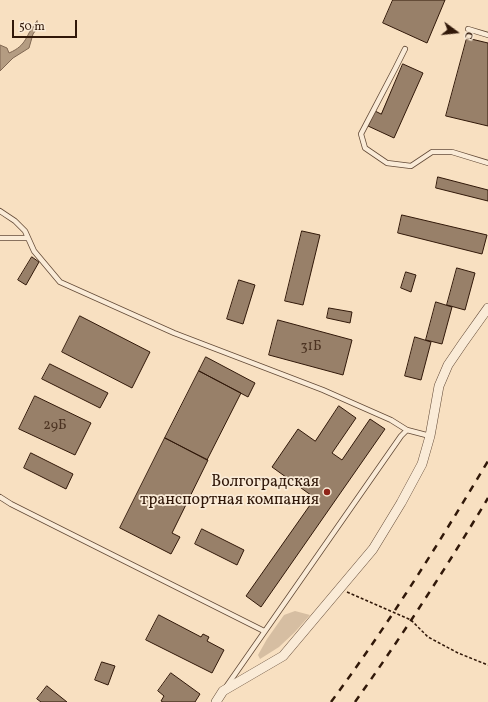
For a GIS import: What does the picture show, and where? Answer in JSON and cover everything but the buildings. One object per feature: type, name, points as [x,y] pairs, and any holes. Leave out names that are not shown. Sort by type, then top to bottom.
[{"type":"street","points":[[216,702],[224,691],[283,656],[373,549],[401,503],[422,464],[430,436],[439,386],[448,365],[488,308]]},
{"type":"lane","points":[[468,29],[488,35]]},
{"type":"lane","points":[[405,49],[361,134],[365,148],[387,163],[411,166],[432,152],[452,152],[488,163]]},
{"type":"lane","points":[[0,211],[15,221],[25,231],[34,251],[60,282],[174,333],[323,390],[391,420],[407,430],[430,436]]},
{"type":"lane","points":[[0,238],[28,238]]},
{"type":"lane","points":[[224,691],[400,436],[407,430]]},
{"type":"lane","points":[[0,497],[11,504],[264,631]]},
{"type":"path","points":[[340,589],[411,620],[428,637],[458,653],[488,666]]},
{"type":"shaded area","points":[[37,21],[38,27],[33,34],[29,48],[13,58],[0,71],[0,45],[7,48],[9,53],[20,47]]},
{"type":"shaded area","points":[[295,611],[310,615],[279,647],[260,659],[258,655],[284,615]]},
{"type":"railway","points":[[331,702],[373,643],[451,522],[488,461]]},
{"type":"railway","points":[[355,702],[423,602],[488,498]]},
{"type":"place","name":"Волгоградская транспортная компания","points":[[327,492]]}]
